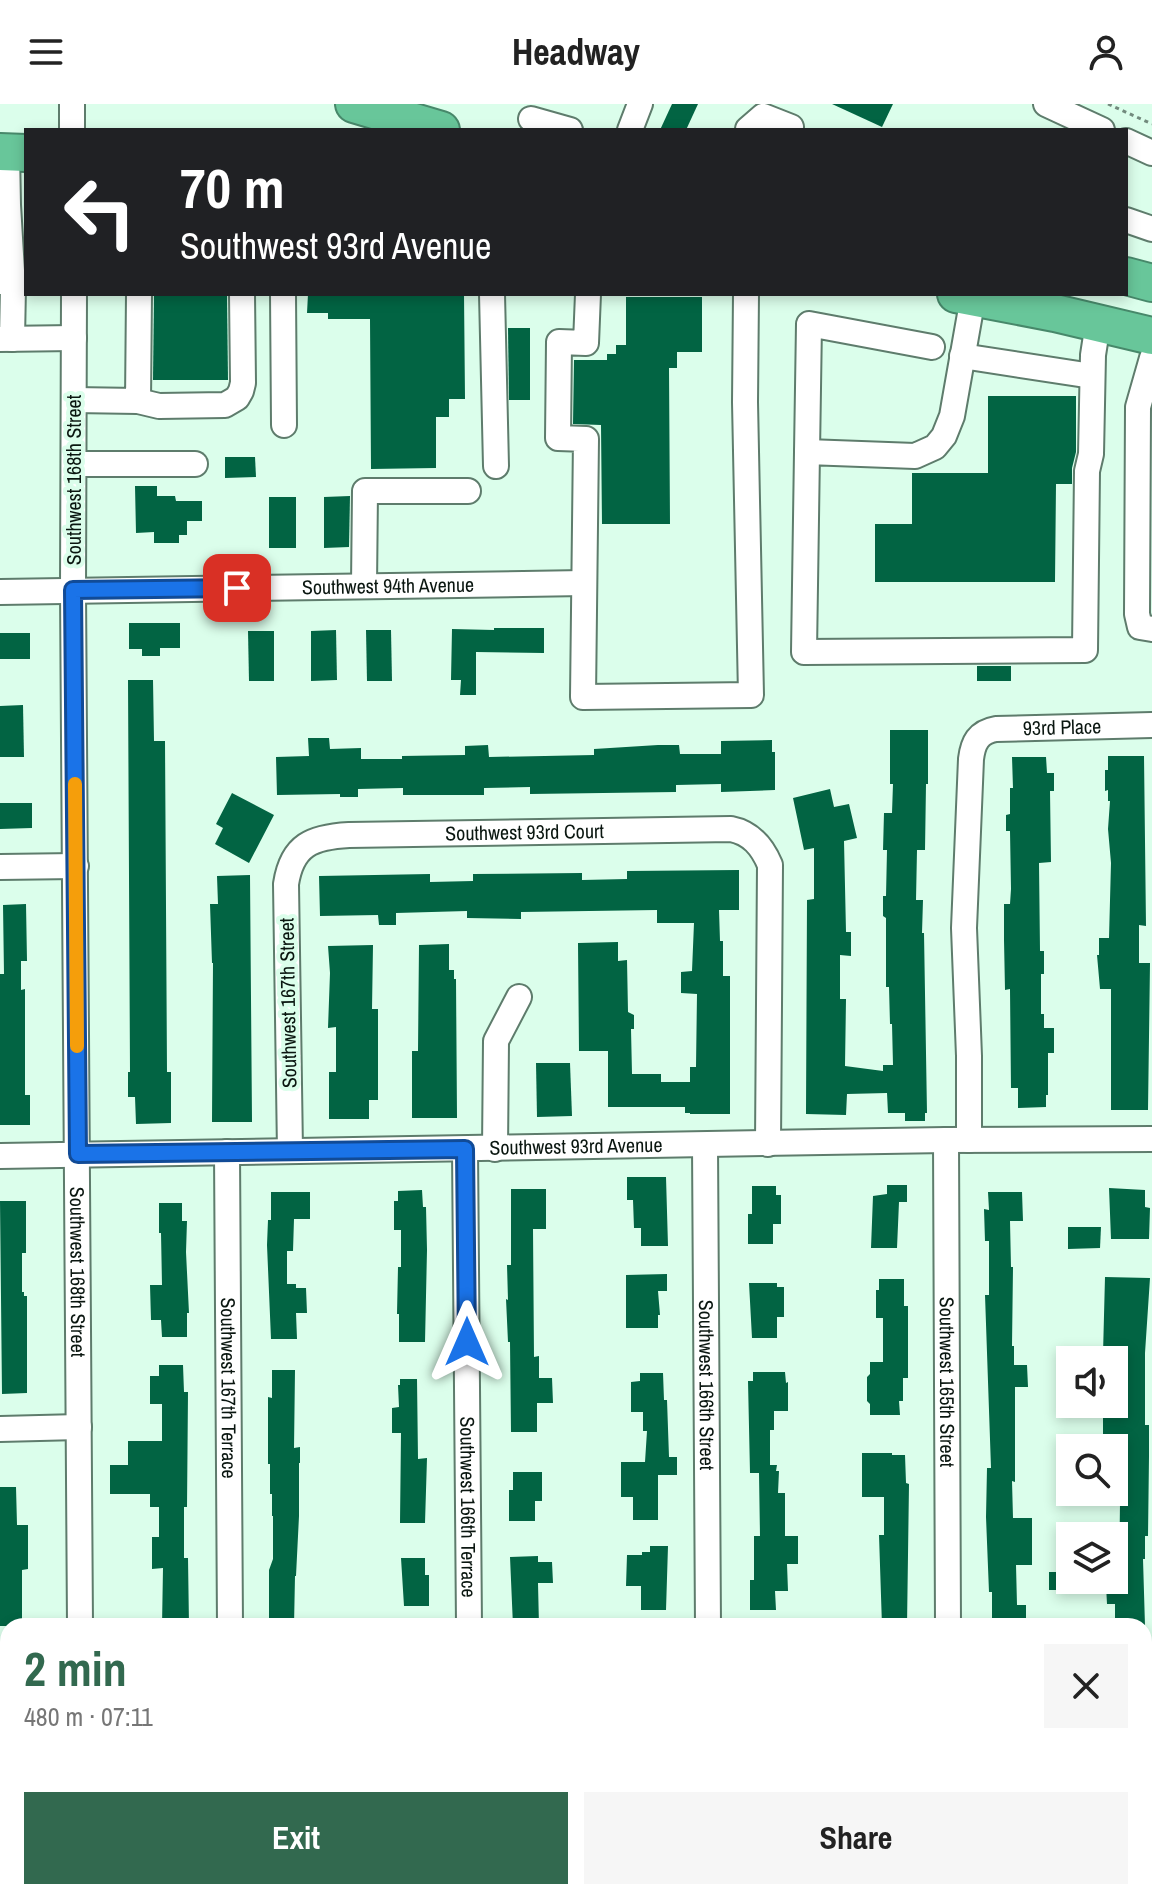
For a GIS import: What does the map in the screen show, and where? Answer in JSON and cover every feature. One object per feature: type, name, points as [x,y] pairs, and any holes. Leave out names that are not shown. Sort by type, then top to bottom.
[{"type":"highway","points":[[354,104],[434,128]]},
{"type":"highway","points":[[973,296],[1152,336]]},
{"type":"street","points":[[72,104],[72,128]]},
{"type":"street","points":[[631,128],[640,104]]},
{"type":"street","points":[[1046,104],[1098,128]]},
{"type":"street","points":[[751,128],[763,116],[791,127]]},
{"type":"street","points":[[531,118],[564,128]]},
{"type":"street","points":[[1128,142],[1152,153]]},
{"type":"street","points":[[11,152],[4,198],[18,232],[6,284],[6,339],[74,338]]},
{"type":"street","points":[[1128,221],[1152,229]]},
{"type":"street","name":"Southwest 168th Street","points":[[74,296],[80,1618]]},
{"type":"street","points":[[138,401],[139,296]]},
{"type":"street","points":[[74,400],[138,401],[159,406],[186,406],[225,405],[237,398],[243,383],[242,296]]},
{"type":"street","points":[[283,296],[284,425]]},
{"type":"street","points":[[492,296],[496,466]]},
{"type":"street","points":[[588,296],[586,343],[559,342],[558,438],[586,439],[583,697],[751,695],[746,296]]},
{"type":"street","points":[[807,452],[915,456],[935,447],[944,436],[952,416],[968,296]]},
{"type":"street","points":[[932,347],[809,324],[804,652],[1085,650],[1087,471],[1091,454],[1093,355],[1098,323]]},
{"type":"street","points":[[962,356],[1092,376]]},
{"type":"street","points":[[1152,358],[1138,407],[1144,510],[1137,614],[1140,627],[1152,629]]},
{"type":"street","points":[[74,464],[195,464]]},
{"type":"street","points":[[364,586],[365,491],[468,491]]},
{"type":"street","name":"Southwest 94th Avenue","points":[[0,592],[584,583]]},
{"type":"street","name":"93rd Place","points":[[975,741],[984,733],[996,729],[1152,725]]},
{"type":"street","name":"Southwest 165th Street","points":[[948,1618],[957,1140],[969,1056],[964,905],[971,759],[975,741]]},
{"type":"street","name":"Southwest 93rd Court","points":[[294,857],[314,840],[349,835],[731,829],[746,834],[759,845],[770,865],[768,1144]]},
{"type":"street","name":"Southwest 167th Street","points":[[290,1151],[286,884],[294,857]]},
{"type":"street","points":[[0,867],[76,866]]},
{"type":"street","points":[[495,1149],[496,1041],[519,997]]},
{"type":"street","name":"Southwest 93rd Avenue","points":[[0,1156],[1152,1139]]},
{"type":"street","name":"Southwest 166th Street","points":[[705,1145],[708,1618]]},
{"type":"street","name":"Southwest 166th Terrace","points":[[465,1149],[469,1618]]},
{"type":"street","name":"Southwest 167th Terrace","points":[[227,1152],[230,1618]]},
{"type":"street","points":[[0,1429],[79,1427]]},
{"type":"path","points":[[1108,104],[1152,124]]},
{"type":"building","points":[[672,104],[698,104],[687,128],[661,128]]},
{"type":"building","points":[[832,104],[893,104],[882,127]]},
{"type":"building","points":[[154,296],[227,296],[228,380],[153,380]]},
{"type":"building","points":[[308,296],[464,296],[465,399],[449,399],[449,417],[436,417],[436,468],[371,469],[370,319],[328,319],[328,313],[307,313]]},
{"type":"building","points":[[626,297],[702,297],[702,352],[677,352],[677,368],[669,368],[670,524],[602,524],[601,425],[573,424],[574,360],[607,360],[607,354],[616,354],[616,345],[626,345]]},
{"type":"building","points":[[508,328],[530,328],[530,400],[509,400]]},
{"type":"building","points":[[988,396],[1076,396],[1076,452],[1072,484],[1056,484],[1055,582],[875,582],[875,524],[912,524],[912,473],[988,473]]},
{"type":"building","points":[[225,457],[255,457],[256,477],[225,478]]},
{"type":"building","points":[[135,486],[157,486],[157,496],[175,496],[176,501],[202,501],[202,521],[187,521],[187,535],[179,535],[179,543],[154,543],[154,532],[136,533]]},
{"type":"building","points":[[350,496],[349,547],[324,548],[324,497]]},
{"type":"building","points":[[269,497],[296,497],[296,548],[269,548]]},
{"type":"building","points":[[129,623],[180,623],[180,648],[160,648],[160,656],[142,656],[142,649],[129,649]]},
{"type":"building","points":[[544,628],[544,653],[476,652],[476,695],[460,695],[461,680],[451,680],[452,629]]},
{"type":"building","points":[[336,630],[337,680],[311,681],[311,631]]},
{"type":"building","points":[[366,630],[391,630],[392,681],[367,681]]},
{"type":"building","points":[[248,631],[274,631],[274,681],[249,681]]},
{"type":"building","points":[[0,633],[30,633],[30,659],[0,659]]},
{"type":"building","points":[[977,666],[1011,666],[1011,681],[977,681]]},
{"type":"building","points":[[128,680],[153,680],[154,741],[165,741],[167,1072],[171,1072],[171,1123],[136,1124],[135,1097],[128,1097]]},
{"type":"building","points":[[23,705],[24,757],[0,757],[0,706]]},
{"type":"building","points":[[890,730],[928,730],[925,850],[917,850],[916,900],[923,900],[927,1113],[925,1121],[905,1121],[905,1113],[888,1113],[887,1093],[847,1094],[846,1115],[806,1114],[807,900],[814,899],[814,848],[804,850],[793,798],[830,789],[834,807],[849,804],[857,838],[844,841],[846,932],[851,932],[851,956],[840,955],[840,999],[846,999],[845,1066],[883,1071],[883,1065],[893,1065],[889,987],[886,987],[886,918],[883,916],[887,850],[883,850],[884,813],[892,813]]},
{"type":"building","points":[[308,738],[329,738],[330,749],[361,748],[361,759],[465,755],[465,746],[488,745],[489,757],[594,755],[594,749],[658,745],[679,745],[680,754],[721,754],[721,741],[772,740],[775,790],[721,792],[721,784],[676,785],[676,792],[530,794],[530,787],[484,788],[484,795],[403,795],[403,788],[358,789],[358,797],[340,797],[340,794],[277,795],[276,757],[309,756]]},
{"type":"building","points":[[1108,756],[1144,756],[1146,926],[1139,925],[1139,963],[1150,963],[1148,1110],[1111,1110],[1111,989],[1100,989],[1097,955],[1099,938],[1109,938],[1110,801],[1108,790],[1105,791]]},
{"type":"building","points":[[1012,757],[1046,757],[1047,773],[1054,773],[1054,791],[1050,791],[1051,862],[1039,863],[1040,951],[1044,951],[1041,1014],[1044,1014],[1044,1028],[1054,1028],[1054,1053],[1048,1053],[1046,1107],[1018,1108],[1018,1088],[1011,1088],[1010,989],[1005,990],[1004,904],[1010,904],[1011,889],[1010,831],[1006,831],[1006,815],[1010,814],[1010,788],[1013,788]]},
{"type":"building","points":[[232,793],[274,815],[249,863],[215,844],[223,828],[216,824]]},
{"type":"building","points":[[0,803],[32,803],[32,828],[0,829]]},
{"type":"building","points":[[739,870],[739,910],[719,910],[723,976],[730,976],[730,1114],[690,1114],[685,1113],[685,1107],[608,1107],[608,1051],[579,1051],[578,943],[618,942],[618,961],[627,960],[628,1012],[634,1015],[634,1029],[631,1029],[632,1074],[661,1074],[661,1082],[690,1082],[690,1067],[696,1067],[697,994],[681,993],[681,972],[692,971],[694,923],[657,923],[657,910],[521,912],[521,919],[467,918],[467,911],[396,913],[396,925],[379,925],[378,915],[320,916],[319,876],[430,874],[430,882],[473,881],[473,874],[582,873],[582,880],[627,879],[627,871]]},
{"type":"building","points":[[250,875],[252,1122],[212,1122],[213,963],[210,904],[218,904],[217,876]]},
{"type":"building","points":[[26,904],[27,961],[21,961],[21,990],[25,989],[25,1095],[30,1095],[30,1125],[0,1125],[3,905]]},
{"type":"building","points":[[449,944],[449,970],[454,970],[456,979],[457,1118],[412,1118],[412,1051],[418,1051],[419,945]]},
{"type":"building","points":[[373,945],[372,1009],[378,1009],[378,1100],[369,1100],[369,1119],[329,1119],[329,1072],[336,1072],[336,1027],[328,1028],[328,946]]},
{"type":"building","points":[[536,1063],[570,1063],[572,1116],[537,1117]]},
{"type":"building","points":[[627,1177],[666,1177],[668,1246],[641,1246],[641,1228],[634,1228],[633,1200],[627,1200]]},
{"type":"building","points":[[887,1185],[907,1185],[907,1202],[899,1202],[897,1248],[871,1248],[873,1196],[887,1194]]},
{"type":"building","points":[[752,1186],[776,1186],[776,1195],[781,1195],[781,1224],[773,1224],[773,1244],[748,1244]]},
{"type":"building","points":[[1109,1188],[1145,1190],[1145,1207],[1150,1208],[1149,1239],[1111,1239]]},
{"type":"building","points":[[511,1189],[546,1189],[546,1229],[533,1229],[534,1357],[539,1356],[539,1378],[552,1378],[553,1403],[537,1403],[537,1432],[511,1432],[506,1299],[507,1265],[511,1265]]},
{"type":"building","points":[[422,1190],[423,1207],[426,1207],[427,1250],[425,1342],[399,1342],[397,1314],[401,1230],[394,1230],[394,1201],[398,1201],[398,1191]]},
{"type":"building","points":[[271,1192],[310,1192],[310,1219],[294,1219],[293,1251],[287,1251],[287,1284],[306,1288],[307,1313],[296,1313],[297,1339],[271,1339],[267,1245]]},
{"type":"building","points":[[988,1192],[1022,1192],[1023,1221],[1010,1221],[1012,1346],[1014,1365],[1027,1365],[1028,1387],[1015,1387],[1015,1482],[1012,1481],[1013,1518],[1032,1518],[1032,1565],[1016,1565],[1017,1605],[1026,1605],[1026,1618],[992,1618],[992,1592],[989,1592],[986,1517],[987,1468],[991,1468],[985,1295],[989,1295],[989,1241],[985,1241],[984,1209],[989,1210]]},
{"type":"building","points":[[0,1201],[26,1201],[22,1292],[27,1296],[27,1393],[2,1394]]},
{"type":"building","points":[[159,1203],[182,1203],[182,1221],[187,1221],[187,1337],[162,1337],[161,1320],[151,1320],[150,1285],[162,1285]]},
{"type":"building","points":[[1068,1227],[1101,1227],[1100,1248],[1068,1249]]},
{"type":"building","points":[[667,1274],[667,1291],[658,1291],[658,1328],[626,1328],[626,1275]]},
{"type":"building","points":[[1105,1277],[1150,1278],[1145,1353],[1145,1425],[1149,1425],[1149,1456],[1148,1536],[1145,1536],[1143,1559],[1145,1618],[1115,1618],[1115,1604],[1107,1604],[1106,1594],[1128,1594],[1128,1522],[1120,1522],[1120,1506],[1128,1506],[1128,1434],[1103,1434],[1103,1418],[1128,1418],[1128,1346],[1103,1346]]},
{"type":"building","points":[[879,1279],[904,1279],[904,1306],[908,1306],[908,1378],[903,1378],[900,1415],[870,1415],[867,1401],[870,1362],[883,1362],[883,1318],[876,1318]]},
{"type":"building","points":[[749,1283],[777,1283],[777,1287],[784,1287],[784,1317],[777,1317],[777,1338],[752,1338]]},
{"type":"building","points":[[159,1365],[183,1365],[184,1392],[188,1392],[184,1558],[188,1558],[189,1618],[162,1618],[163,1568],[152,1569],[152,1537],[159,1537],[159,1507],[150,1507],[150,1494],[110,1494],[110,1465],[128,1465],[128,1441],[162,1441],[162,1404],[150,1404],[150,1376],[159,1376]]},
{"type":"building","points":[[272,1370],[295,1370],[294,1448],[300,1447],[300,1463],[294,1618],[269,1618],[273,1516],[268,1464],[268,1397],[272,1398]]},
{"type":"building","points":[[753,1372],[785,1372],[788,1382],[788,1411],[774,1411],[774,1430],[770,1430],[770,1465],[777,1465],[776,1471],[779,1471],[778,1493],[785,1493],[785,1536],[798,1536],[798,1564],[787,1564],[788,1591],[775,1591],[776,1610],[750,1610],[754,1536],[760,1536],[759,1473],[750,1473],[748,1381],[753,1381]]},
{"type":"building","points":[[640,1373],[663,1373],[669,1457],[677,1457],[677,1475],[658,1475],[658,1520],[633,1520],[633,1497],[621,1497],[621,1462],[645,1462],[647,1431],[643,1431],[643,1412],[631,1412],[631,1382],[640,1381]]},
{"type":"building","points":[[400,1379],[417,1379],[418,1459],[427,1458],[425,1523],[400,1523],[401,1433],[392,1433],[392,1408],[399,1407]]},
{"type":"building","points":[[862,1453],[905,1455],[906,1483],[909,1484],[907,1618],[882,1618],[879,1535],[884,1535],[884,1497],[862,1497]]},
{"type":"building","points":[[513,1472],[542,1472],[542,1501],[535,1501],[535,1521],[509,1521],[509,1490],[513,1490]]},
{"type":"building","points":[[0,1487],[16,1487],[17,1525],[28,1525],[28,1569],[22,1570],[22,1618],[0,1618]]},
{"type":"building","points":[[650,1546],[668,1546],[666,1610],[641,1610],[641,1586],[626,1586],[627,1555],[650,1552]]},
{"type":"building","points":[[538,1556],[538,1562],[552,1562],[553,1583],[538,1583],[539,1618],[513,1618],[510,1557]]},
{"type":"building","points":[[401,1558],[425,1558],[425,1575],[429,1575],[429,1606],[404,1606]]},
{"type":"building","points":[[1049,1572],[1056,1572],[1056,1590],[1049,1590]]},
{"type":"slow traffic","points":[[75,784],[77,1046]]},
{"type":"route","points":[[237,588],[73,590],[78,1154],[465,1149],[467,1342]]}]
